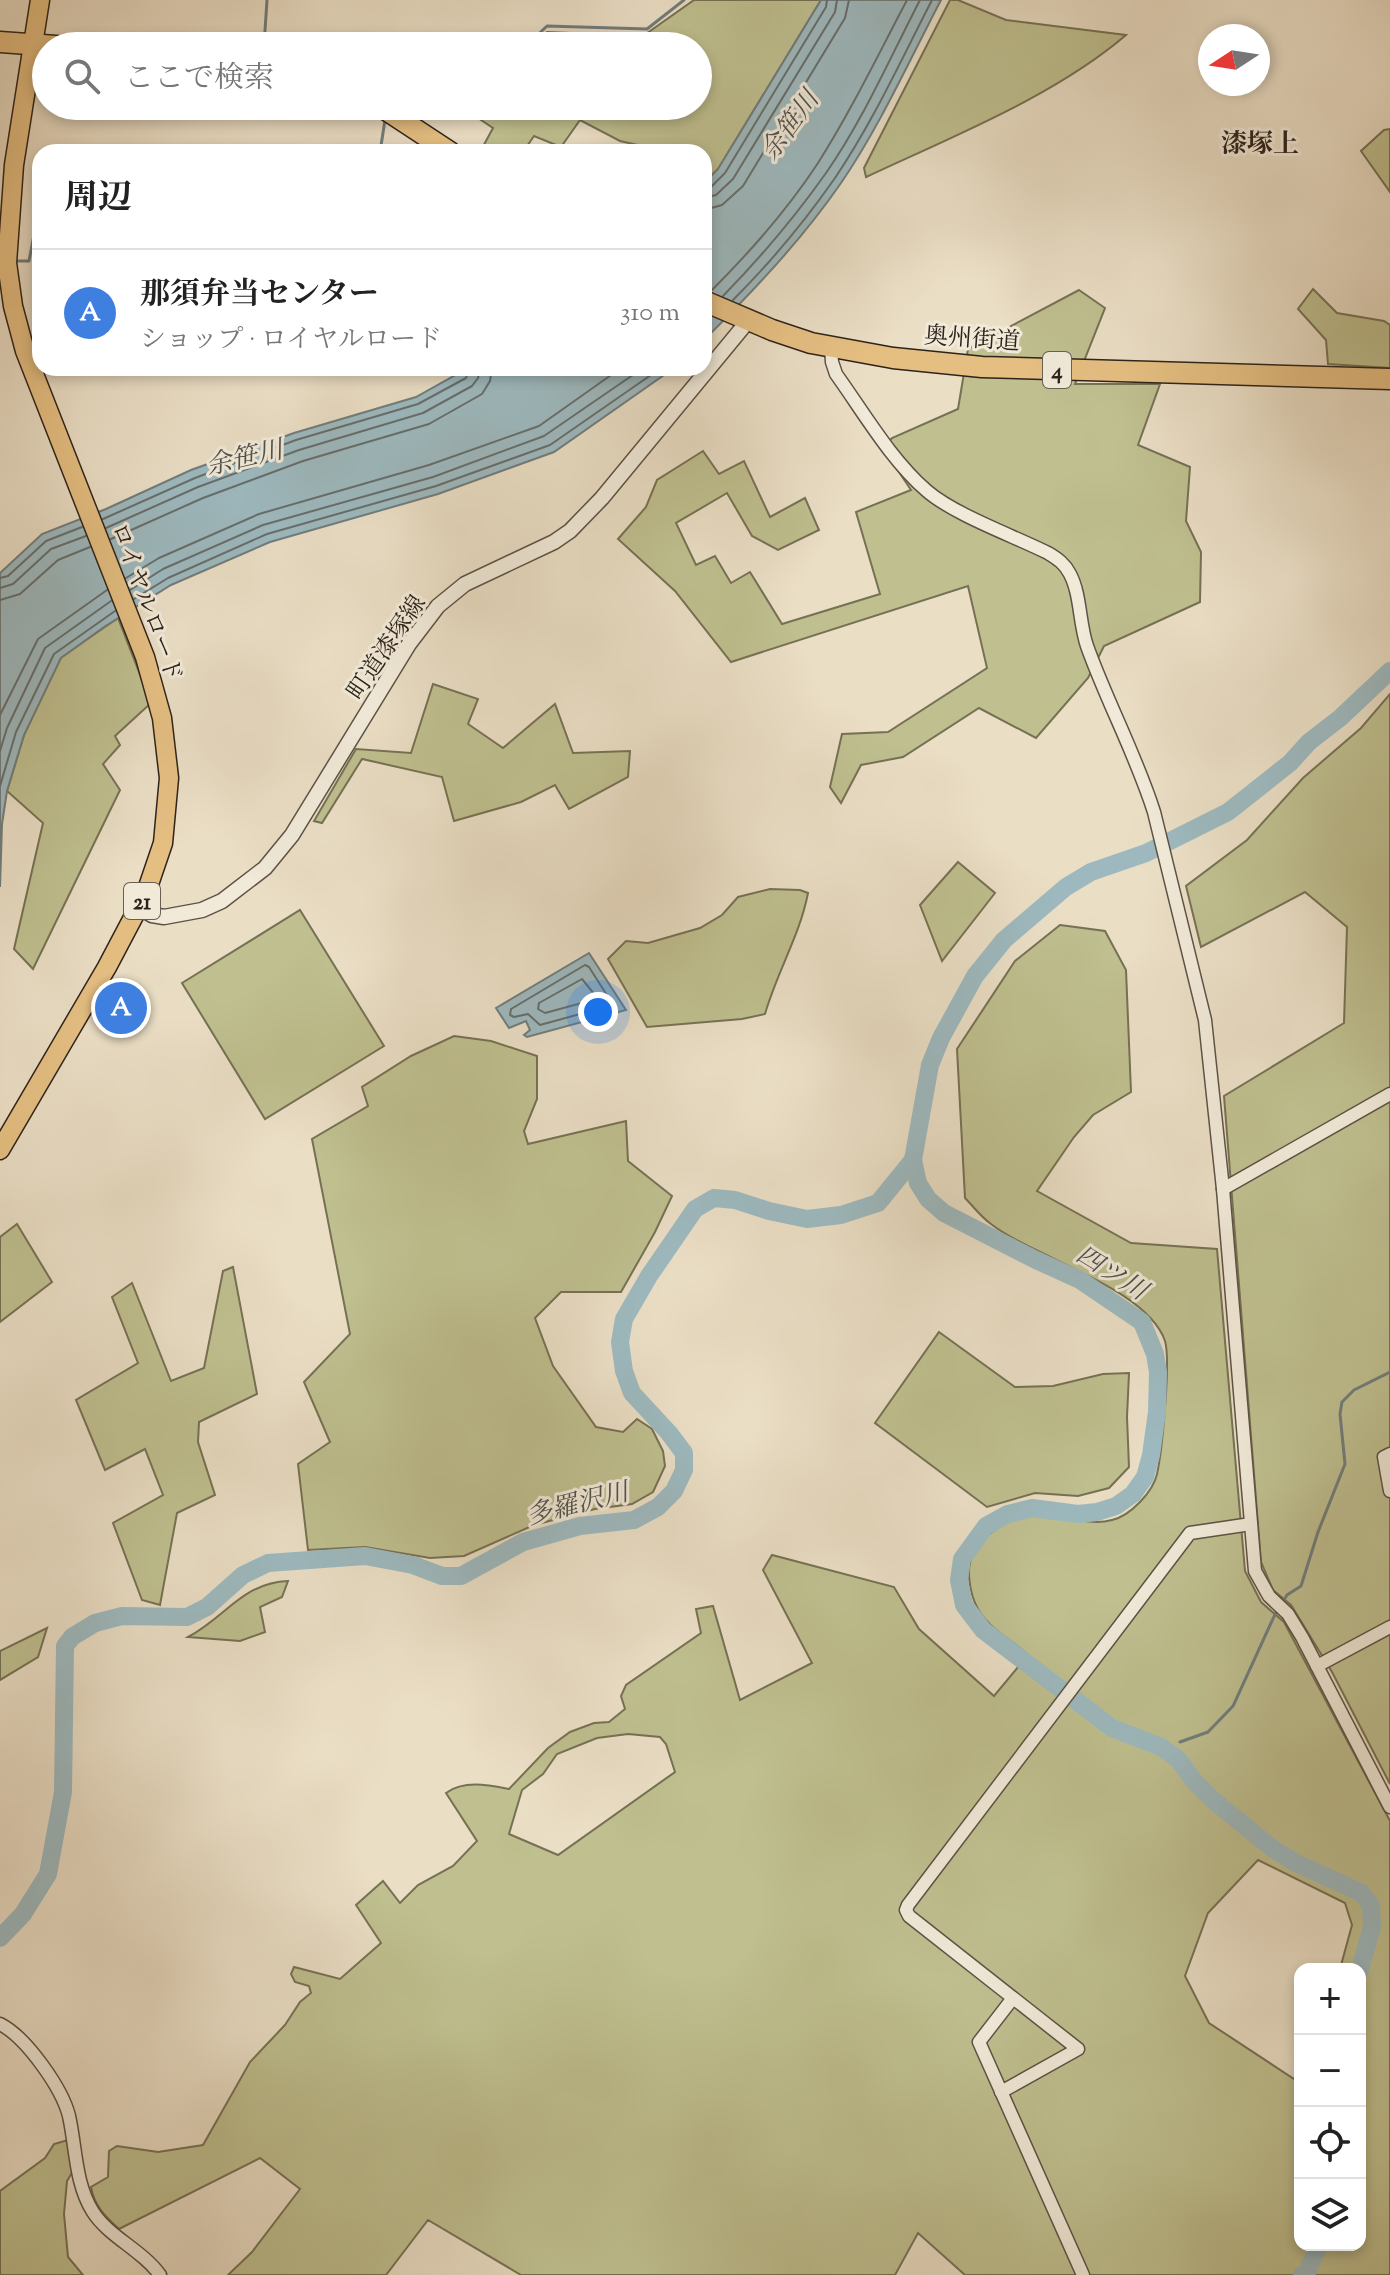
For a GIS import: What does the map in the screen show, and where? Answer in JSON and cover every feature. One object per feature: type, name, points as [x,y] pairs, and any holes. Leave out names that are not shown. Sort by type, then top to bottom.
[{"type":"highway","points":[[0,42],[32,44]]},
{"type":"highway","points":[[401,120],[438,144]]},
{"type":"highway","name":"奥州街道","points":[[712,305],[772,330],[831,347],[893,358],[982,367],[1390,379]]},
{"type":"main road","name":"ロイヤルロード","points":[[34,32],[40,0]]},
{"type":"main road","name":"ロイヤルロード","points":[[32,44],[14,165],[7,263],[13,306],[32,369]]},
{"type":"main road","name":"ロイヤルロード","points":[[0,1150],[101,978],[156,868],[163,843],[169,778],[155,686],[35,376]]},
{"type":"street","name":"町道漆塚線","points":[[712,353],[739,317]]},
{"type":"street","points":[[831,347],[836,374],[901,463],[928,492],[945,504],[1048,553],[1062,562],[1071,575],[1085,641],[1154,812],[1205,1020],[1223,1189],[1255,1571],[1269,1596],[1288,1614],[1390,1805]]},
{"type":"street","name":"町道漆塚線","points":[[138,907],[152,915],[164,917],[202,910],[222,901],[265,868],[292,835],[409,644],[438,606],[465,584],[554,542],[570,531],[602,498],[694,376]]},
{"type":"street","points":[[1223,1189],[1390,1094]]},
{"type":"street","points":[[1390,1454],[1384,1457],[1390,1491]]},
{"type":"street","points":[[1001,2092],[1078,2049],[909,1916],[906,1910],[1190,1533],[1251,1524]]},
{"type":"street","points":[[1317,1666],[1390,1627]]},
{"type":"street","points":[[1013,1998],[979,2042],[1083,2275]]},
{"type":"street","points":[[0,2024],[21,2040],[38,2060],[68,2111],[81,2181],[92,2211],[160,2275]]},
{"type":"green space","points":[[694,0],[821,0],[712,175],[712,144],[633,144],[620,141],[580,120],[712,120],[712,32],[649,32]]},
{"type":"green space","points":[[950,0],[958,0],[1006,20],[1126,35],[1098,57],[1035,96],[866,177],[864,168]]},
{"type":"green space","points":[[481,120],[580,120],[563,144],[554,144],[534,136],[528,144],[484,144],[493,128]]},
{"type":"green space","points":[[1390,129],[1390,192],[1361,151],[1384,130]]},
{"type":"green space","points":[[1313,289],[1337,313],[1384,321],[1390,325],[1390,368],[1328,364],[1326,340],[1298,309]]},
{"type":"green space","points":[[1079,290],[1105,308],[1075,384],[1160,384],[1138,445],[1190,467],[1186,521],[1201,552],[1200,602],[1104,646],[1088,678],[1036,738],[979,708],[903,757],[861,765],[841,803],[830,787],[842,734],[888,732],[987,668],[968,586],[731,662],[675,591],[618,539],[646,507],[657,480],[703,451],[719,474],[744,461],[770,517],[805,498],[819,530],[778,550],[752,536],[727,493],[676,523],[696,565],[715,556],[731,583],[750,572],[782,624],[880,594],[856,512],[911,490],[883,448],[892,438],[958,409],[968,349]]},
{"type":"green space","points":[[118,618],[151,703],[115,736],[120,745],[103,764],[120,790],[33,969],[14,949],[43,823],[7,791],[24,735],[60,658]]},
{"type":"green space","points":[[433,684],[478,699],[468,724],[503,748],[555,704],[573,753],[630,751],[628,777],[569,809],[555,785],[521,802],[454,821],[442,777],[362,759],[322,823],[314,821],[356,749],[411,753]]},
{"type":"green space","points":[[1390,694],[1390,1784],[1332,1672],[1291,1605],[1273,1590],[1261,1562],[1224,1096],[1344,1023],[1347,927],[1305,892],[1201,947],[1186,886],[1247,840],[1303,778],[1361,728]]},
{"type":"green space","points":[[958,862],[995,893],[942,961],[920,905]]},
{"type":"green space","points":[[770,889],[808,893],[800,924],[765,1014],[742,1019],[647,1027],[608,959],[626,941],[648,943],[700,928],[722,915],[738,897]]},
{"type":"green space","points":[[300,910],[384,1046],[265,1119],[182,983]]},
{"type":"green space","points":[[1060,925],[1105,931],[1126,970],[1131,1092],[1093,1115],[1037,1191],[1131,1243],[1217,1249],[1245,1571],[1261,1602],[1284,1622],[1390,1821],[1390,2275],[965,2275],[918,2233],[895,2275],[521,2275],[428,2220],[386,2275],[228,2275],[252,2252],[300,2189],[260,2158],[119,2229],[98,2205],[91,2187],[108,2177],[109,2151],[117,2146],[158,2152],[203,2145],[250,2062],[311,1993],[309,1986],[295,1982],[291,1974],[294,1967],[340,1979],[381,1943],[356,1905],[383,1881],[400,1903],[418,1885],[453,1866],[477,1841],[446,1793],[468,1785],[509,1789],[548,1748],[570,1732],[594,1723],[609,1722],[625,1709],[621,1696],[626,1685],[701,1633],[696,1609],[713,1606],[740,1700],[812,1663],[763,1570],[772,1555],[894,1587],[919,1629],[994,1696],[1028,1655],[986,1620],[974,1601],[969,1568],[980,1544],[998,1528],[1019,1517],[1040,1513],[1102,1522],[1126,1514],[1146,1495],[1157,1474],[1163,1427],[1165,1341],[1154,1322],[1136,1305],[1113,1289],[1010,1236],[980,1215],[965,1198],[957,1049],[1015,961]],"holes":[[[628,1734],[660,1737],[666,1744],[675,1772],[558,1855],[509,1834],[522,1790],[543,1774],[557,1754],[597,1738]]]},
{"type":"green space","points":[[454,1036],[491,1041],[537,1056],[537,1099],[524,1131],[528,1144],[626,1121],[628,1161],[672,1196],[621,1292],[561,1292],[535,1318],[553,1366],[596,1427],[623,1432],[637,1419],[652,1429],[663,1451],[665,1466],[653,1492],[632,1504],[595,1509],[534,1525],[464,1556],[430,1558],[365,1547],[308,1550],[298,1464],[330,1442],[304,1382],[350,1334],[312,1139],[368,1106],[362,1087],[411,1056]]},
{"type":"green space","points":[[17,1224],[52,1282],[0,1322],[0,1237]]},
{"type":"green space","points":[[233,1267],[257,1394],[199,1422],[198,1442],[215,1495],[177,1513],[160,1605],[142,1600],[113,1523],[163,1495],[145,1449],[105,1470],[76,1400],[138,1363],[112,1297],[132,1283],[171,1381],[204,1368],[223,1271]]},
{"type":"green space","points":[[939,1332],[1015,1387],[1053,1386],[1103,1374],[1129,1373],[1129,1467],[1109,1488],[1078,1496],[1035,1493],[987,1507],[875,1423]]},
{"type":"green space","points":[[288,1581],[282,1597],[260,1607],[265,1632],[240,1641],[188,1637],[246,1594],[272,1583]]},
{"type":"green space","points":[[47,1628],[38,1657],[0,1680],[0,1651]]},
{"type":"green space","points":[[68,2140],[73,2171],[67,2181],[64,2214],[68,2257],[83,2275],[0,2275],[0,2191],[45,2158],[54,2144]]},
{"type":"water","name":"余笹川","points":[[821,0],[941,0],[881,116],[841,183],[776,265],[712,332],[712,175]]},
{"type":"water","name":"余笹川","points":[[454,376],[663,376],[554,452],[438,494],[270,542],[171,585],[61,658],[24,735],[7,791],[2,824],[0,887],[0,573],[42,534],[191,470],[294,433],[416,397]]},
{"type":"water","points":[[589,953],[626,1010],[527,1037],[524,1035],[530,1030],[526,1021],[509,1028],[496,1008]]},
{"type":"waterway","points":[[265,32],[267,0]]},
{"type":"waterway","points":[[541,32],[547,26],[647,29],[684,0]]},
{"type":"waterway","points":[[381,144],[385,120]]},
{"type":"waterway","points":[[16,261],[29,261],[32,245]]},
{"type":"waterway","name":"四ツ川","points":[[1362,1963],[1372,1926],[1371,1906],[1362,1893],[1296,1863],[1272,1848],[1213,1800],[1178,1759],[1161,1747],[1112,1728],[983,1630],[964,1605],[959,1580],[962,1559],[986,1526],[1008,1514],[1032,1508],[1078,1514],[1097,1512],[1116,1506],[1133,1494],[1145,1477],[1151,1455],[1158,1372],[1155,1354],[1142,1322],[1080,1280],[944,1213],[928,1199],[918,1183],[913,1160],[930,1065],[941,1038],[975,976],[1004,940],[1066,887],[1091,872],[1146,853],[1228,812],[1290,763],[1309,742],[1390,671]]},
{"type":"waterway","name":"多羅沢川","points":[[0,1938],[23,1914],[48,1874],[63,1792],[65,1646],[72,1637],[95,1623],[122,1616],[187,1617],[207,1607],[243,1575],[268,1563],[365,1556],[413,1565],[442,1576],[461,1576],[523,1542],[580,1526],[634,1520],[658,1507],[674,1491],[684,1470],[684,1453],[632,1393],[624,1371],[620,1342],[624,1319],[695,1209],[714,1198],[735,1200],[807,1219],[841,1215],[878,1203],[913,1160]]},
{"type":"waterway","points":[[1282,1603],[1287,1595],[1301,1586],[1345,1464],[1340,1414],[1342,1402],[1354,1390],[1390,1372]]},
{"type":"waterway","points":[[1180,1742],[1208,1732],[1233,1706],[1277,1610]]},
{"type":"waterway","name":"四ツ川","points":[[1302,2275],[1307,2272],[1316,2251]]},
{"type":"place","name":"那須弁当センター","points":[[121,1008]]},
{"type":"district","name":"漆塚上","points":[[1260,143]]}]
